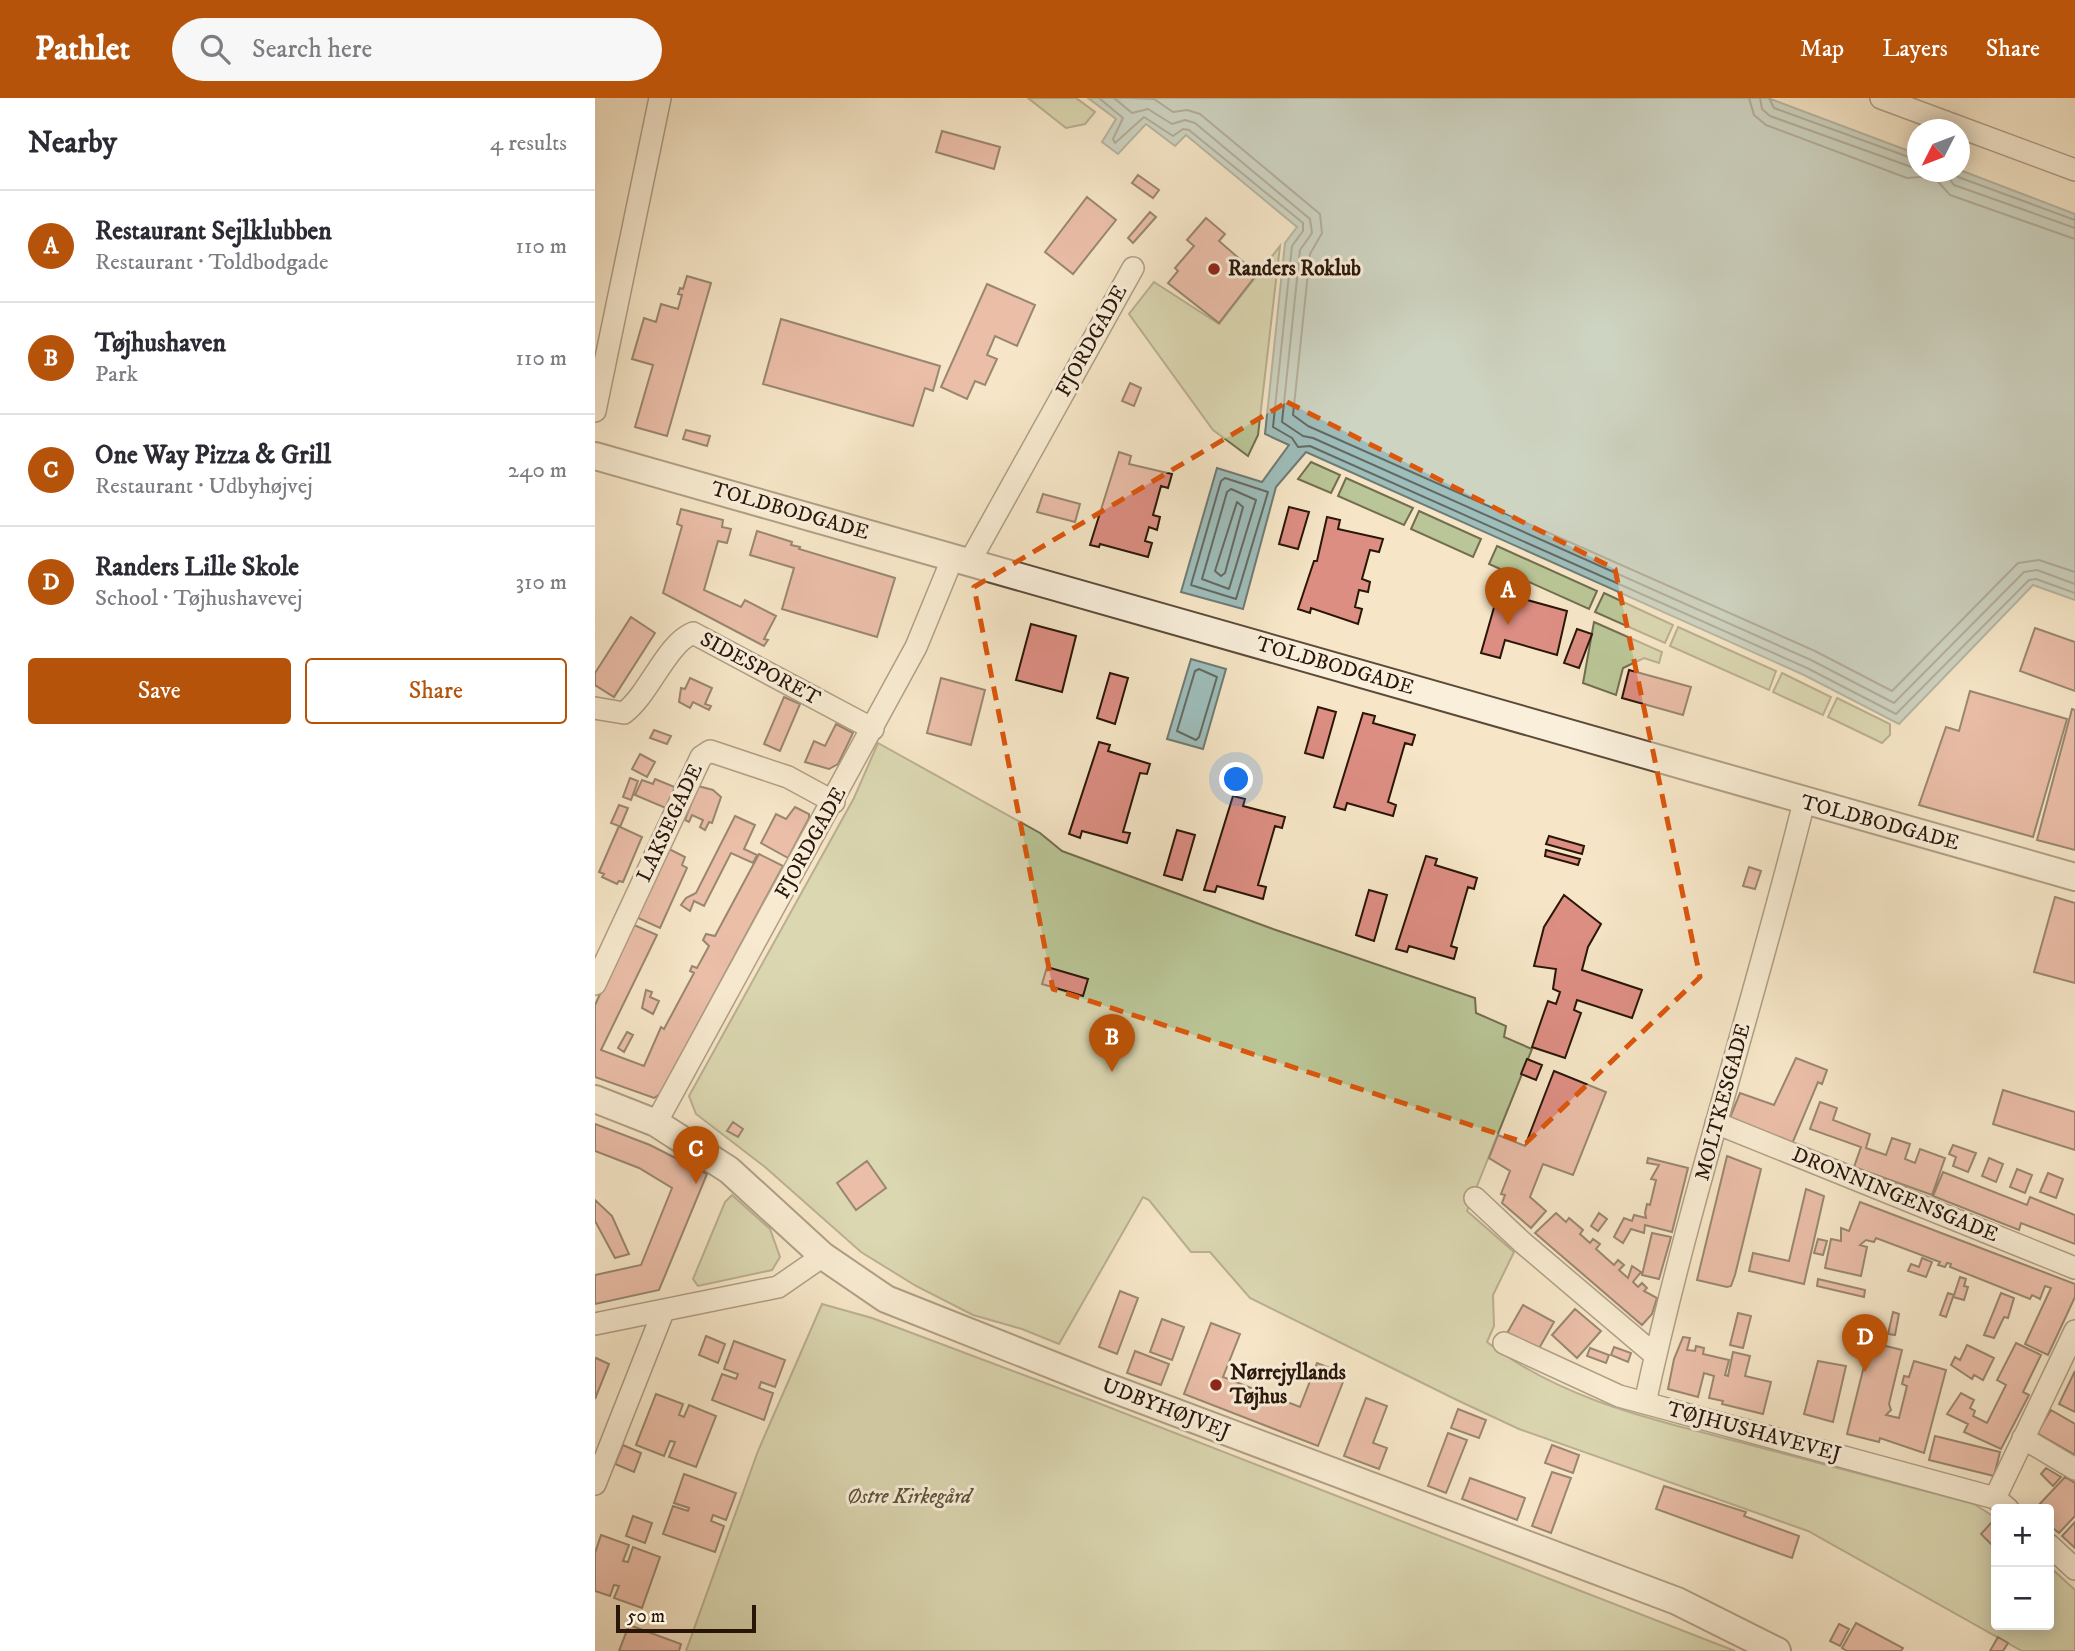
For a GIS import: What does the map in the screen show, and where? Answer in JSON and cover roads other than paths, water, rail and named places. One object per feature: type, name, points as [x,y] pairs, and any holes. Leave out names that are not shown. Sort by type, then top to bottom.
[{"type":"street","points":[[595,411],[660,98]]},
{"type":"street","points":[[1881,98],[2075,170]]},
{"type":"street","name":"FJORDGADE","points":[[656,1123],[834,802],[961,559],[1133,268]]},
{"type":"street","name":"TOLDBODGADE","points":[[595,457],[2075,877]]},
{"type":"street","name":"SIDESPORET","points":[[595,708],[624,713],[639,701],[679,642],[693,633],[873,729]]},
{"type":"street","name":"LAKSEGADE","points":[[595,984],[701,757],[710,751],[788,777],[834,802]]},
{"type":"street","name":"MOLTKESGADE","points":[[1645,1403],[1655,1355],[1716,1123],[1777,910],[1804,802]]},
{"type":"street","name":"UDBYHØJVEJ","points":[[595,1100],[656,1123],[729,1170],[823,1256],[886,1299],[1126,1394],[1677,1601],[1777,1651]]},
{"type":"street","name":"DRONNINGENSGADE","points":[[1716,1123],[2075,1268]]},
{"type":"street","points":[[1475,1198],[1655,1355]]},
{"type":"street","points":[[595,1324],[778,1287],[823,1256]]},
{"type":"street","points":[[595,1484],[663,1312]]},
{"type":"street","points":[[2002,1503],[2023,1438],[2075,1331]]},
{"type":"street","name":"TØJHUSHAVEVEJ","points":[[1504,1343],[1619,1396],[2002,1503]]},
{"type":"street","points":[[2023,1438],[2075,1469]]},
{"type":"street","points":[[2054,1550],[2075,1569]]},
{"type":"water","points":[[1088,98],[1768,98],[1907,150],[1907,182],[1970,182],[1970,174],[2075,214],[2075,600],[2033,585],[1899,724],[1804,675],[1306,452],[1276,487],[1243,609],[1181,592],[1217,468],[1262,482],[1289,445],[1265,434],[1285,243],[1297,227],[1186,135],[1175,146],[1146,124],[1118,154],[1102,142],[1116,119]]},
{"type":"water","points":[[1191,659],[1226,669],[1203,749],[1167,739]]},
{"type":"place","name":"Randers Roklub","points":[[1214,269]]},
{"type":"place","name":"Restaurant Sejlklubben","points":[[1508,625]]},
{"type":"place","name":"Tøjhushaven","points":[[1112,1072]]},
{"type":"place","name":"One Way Pizza & Grill","points":[[696,1184]]},
{"type":"place","name":"Randers Lille Skole","points":[[1865,1372]]},
{"type":"place","name":"Nørrejyllands Tøjhus","points":[[1216,1385]]},
{"type":"park label","name":"Østre Kirkegård","points":[[909,1497]]}]
